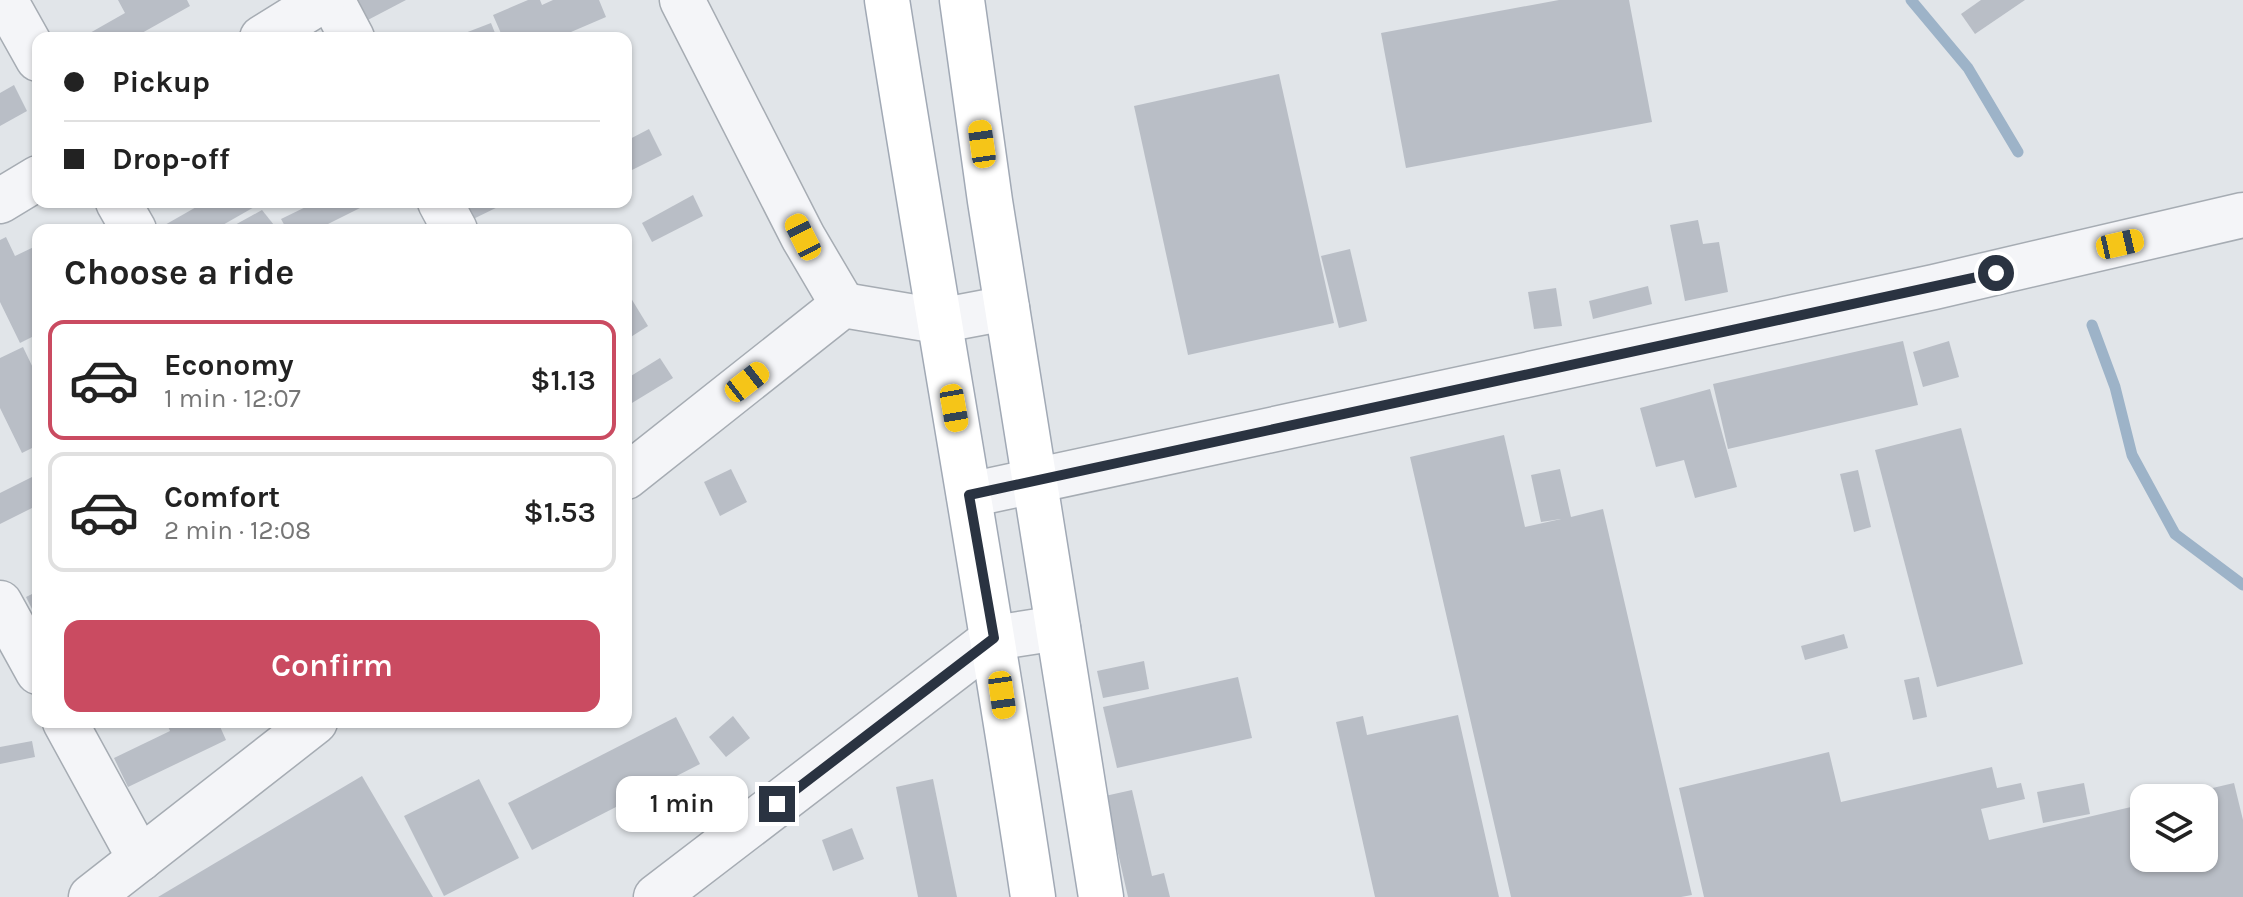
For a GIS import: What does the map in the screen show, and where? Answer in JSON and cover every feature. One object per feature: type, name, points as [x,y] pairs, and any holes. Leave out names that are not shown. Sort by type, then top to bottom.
[{"type":"main road","points":[[887,0],[938,321],[994,638],[1033,897]]},
{"type":"main road","points":[[962,0],[1007,308],[1101,897]]},
{"type":"street","points":[[5,0],[32,48]]},
{"type":"street","points":[[272,32],[323,0]]},
{"type":"street","points":[[332,0],[349,32]]},
{"type":"street","points":[[682,0],[803,237],[843,305]]},
{"type":"street","points":[[0,201],[32,182]]},
{"type":"street","points":[[969,495],[1934,287],[2228,218]]},
{"type":"street","points":[[632,472],[843,305],[938,321],[1007,308]]},
{"type":"street","points":[[0,603],[32,661]]},
{"type":"street","points":[[656,897],[994,638],[1058,628]]},
{"type":"street","points":[[68,728],[140,859]]},
{"type":"street","points":[[91,897],[307,728]]},
{"type":"building","points":[[118,0],[187,0],[190,6],[144,32],[92,32],[125,13]]},
{"type":"building","points":[[353,0],[406,0],[364,22]]},
{"type":"building","points":[[528,0],[540,0],[542,5],[553,0],[599,0],[606,17],[571,32],[500,32],[493,15]]},
{"type":"building","points":[[1559,0],[1629,0],[1652,122],[1406,168],[1381,33]]},
{"type":"building","points":[[1981,0],[2025,0],[1975,34],[1961,14]]},
{"type":"building","points":[[491,23],[495,32],[468,32]]},
{"type":"building","points":[[1279,74],[1334,323],[1188,355],[1134,106]]},
{"type":"building","points":[[14,85],[27,111],[0,126],[0,93]]},
{"type":"building","points":[[649,129],[662,155],[632,170],[632,138]]},
{"type":"building","points":[[693,195],[703,216],[652,242],[642,223]]},
{"type":"building","points":[[194,208],[252,208],[224,224],[166,224]]},
{"type":"building","points":[[304,208],[360,208],[328,224],[284,224],[281,219]]},
{"type":"building","points":[[458,208],[496,208],[465,223]]},
{"type":"building","points":[[262,210],[273,224],[237,224]]},
{"type":"building","points":[[1698,220],[1703,244],[1719,242],[1728,292],[1685,301],[1670,225]]},
{"type":"building","points":[[6,237],[15,256],[32,248],[32,337],[20,343],[0,302],[0,240]]},
{"type":"building","points":[[1350,249],[1367,321],[1339,328],[1321,256]]},
{"type":"building","points":[[1648,286],[1652,304],[1593,319],[1589,301]]},
{"type":"building","points":[[1556,288],[1562,326],[1534,329],[1528,292]]},
{"type":"building","points":[[632,300],[648,326],[632,336]]},
{"type":"building","points":[[1903,341],[1918,405],[1728,449],[1713,384]]},
{"type":"building","points":[[1949,341],[1959,377],[1923,387],[1913,352]]},
{"type":"building","points":[[23,347],[32,366],[32,448],[22,453],[0,408],[0,358]]},
{"type":"building","points":[[660,358],[673,378],[632,403],[632,375]]},
{"type":"building","points":[[1710,389],[1737,487],[1695,498],[1684,460],[1656,467],[1640,408]]},
{"type":"building","points":[[1961,428],[2023,664],[1937,687],[1875,450]]},
{"type":"building","points":[[1504,435],[1525,527],[1561,519],[1541,522],[1531,475],[1560,469],[1571,517],[1603,509],[1692,895],[1511,897],[1410,457]]},
{"type":"building","points":[[731,469],[747,502],[720,516],[704,482]]},
{"type":"building","points":[[1858,470],[1871,527],[1854,532],[1840,474]]},
{"type":"building","points":[[32,477],[32,508],[0,524],[0,493]]},
{"type":"building","points":[[32,594],[32,609],[26,597]]},
{"type":"building","points":[[1844,634],[1848,648],[1805,660],[1801,646]]},
{"type":"building","points":[[1144,661],[1149,689],[1103,698],[1097,671]]},
{"type":"building","points":[[1238,677],[1252,738],[1117,768],[1103,707]]},
{"type":"building","points":[[1919,677],[1927,717],[1913,720],[1904,680]]},
{"type":"building","points":[[1458,715],[1499,897],[1375,897],[1336,722],[1363,716],[1367,735]]},
{"type":"building","points":[[733,716],[750,738],[726,757],[709,737]]},
{"type":"building","points":[[676,717],[700,764],[532,850],[508,803]]},
{"type":"building","points":[[169,728],[221,728],[226,740],[128,787],[114,758],[170,731]]},
{"type":"building","points":[[32,741],[35,757],[0,764],[0,747]]},
{"type":"building","points":[[1829,752],[1841,802],[1992,767],[1997,788],[2021,783],[2025,799],[1981,809],[1989,840],[2130,807],[2130,872],[2218,872],[2218,787],[2234,783],[2243,820],[2243,897],[1704,897],[1679,788]]},
{"type":"building","points":[[362,776],[433,897],[158,897]]},
{"type":"building","points":[[479,779],[519,858],[444,896],[404,816]]},
{"type":"building","points":[[933,779],[957,897],[918,897],[896,787]]},
{"type":"building","points":[[2084,783],[2090,814],[2043,823],[2037,792]]},
{"type":"building","points":[[1132,790],[1152,876],[1164,873],[1170,897],[1128,897],[1105,796]]},
{"type":"building","points":[[852,828],[864,859],[833,871],[822,840]]},
{"type":"waterway","points":[[1911,0],[1968,68],[2018,152]]},
{"type":"waterway","points":[[2092,325],[2115,387],[2132,455],[2175,534],[2243,585]]},
{"type":"route","points":[[777,804],[994,638],[969,495],[1996,273]]}]
